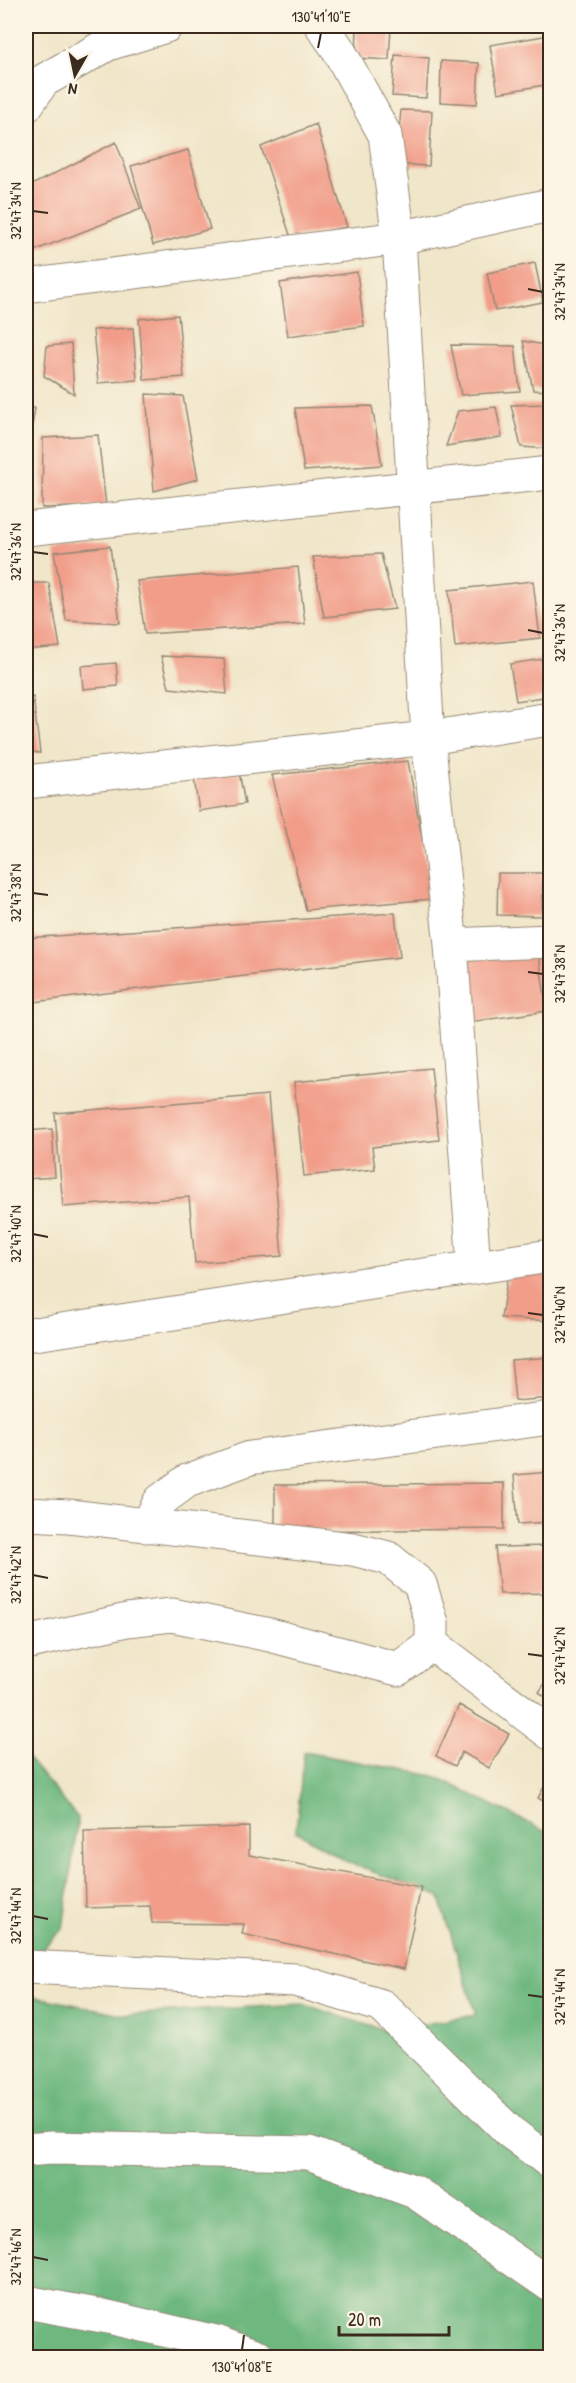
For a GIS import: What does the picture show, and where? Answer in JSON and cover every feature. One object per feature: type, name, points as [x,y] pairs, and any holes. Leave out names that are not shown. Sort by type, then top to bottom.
[{"type":"street","points":[[26,106],[43,81],[108,44],[166,26]]},
{"type":"street","points":[[322,26],[338,49],[385,135],[399,238],[428,738],[452,945],[474,1267]]},
{"type":"street","points":[[26,286],[399,238],[550,205]]},
{"type":"street","points":[[26,529],[550,473]]},
{"type":"street","points":[[26,782],[428,738],[550,719]]},
{"type":"street","points":[[452,945],[550,941]]},
{"type":"street","points":[[26,1333],[35,1334],[550,1256]]},
{"type":"street","points":[[147,1526],[160,1501],[187,1481],[250,1458],[550,1418]]},
{"type":"street","points":[[26,1514],[353,1549],[388,1558],[420,1584],[432,1623],[432,1644]]},
{"type":"street","points":[[26,1642],[127,1620],[172,1615],[270,1635],[399,1669],[432,1644]]},
{"type":"street","points":[[432,1644],[550,1733]]},
{"type":"street","points":[[26,1967],[295,1980],[382,2006],[510,2132],[550,2162]]},
{"type":"street","points":[[26,2150],[51,2148],[309,2153],[415,2192],[550,2285]]},
{"type":"street","points":[[26,2302],[108,2317],[216,2342],[259,2358]]},
{"type":"green space","points":[[304,1752],[435,1776],[550,1834],[550,2357],[26,2357],[26,1995],[126,2015],[303,2004],[385,2031],[476,2015],[439,1896],[349,1863],[296,1831]]},
{"type":"green space","points":[[26,1756],[78,1818],[63,1929],[26,1964]]},
{"type":"building","points":[[357,26],[391,26],[389,60],[356,58]]},
{"type":"building","points":[[550,35],[550,84],[498,93],[490,45]]},
{"type":"building","points":[[395,55],[429,58],[426,98],[392,96]]},
{"type":"building","points":[[441,61],[479,63],[477,104],[440,102]]},
{"type":"building","points":[[401,110],[432,111],[429,166],[389,164],[399,132]]},
{"type":"building","points":[[316,124],[347,227],[291,238],[261,147]]},
{"type":"building","points":[[116,142],[141,209],[26,254],[26,188]]},
{"type":"building","points":[[188,150],[210,229],[153,245],[131,166]]},
{"type":"building","points":[[535,263],[543,302],[495,311],[487,273]]},
{"type":"building","points":[[357,272],[364,326],[288,336],[280,283]]},
{"type":"building","points":[[178,315],[184,377],[144,380],[139,319]]},
{"type":"building","points":[[133,328],[137,380],[98,383],[93,330]]},
{"type":"building","points":[[523,341],[550,346],[550,391],[533,390]]},
{"type":"building","points":[[71,344],[74,394],[44,376],[47,346]]},
{"type":"building","points":[[451,345],[515,346],[520,391],[461,395]]},
{"type":"building","points":[[26,369],[31,396],[26,397]]},
{"type":"building","points":[[146,394],[183,396],[198,479],[154,491]]},
{"type":"building","points":[[550,404],[550,449],[521,447],[511,405]]},
{"type":"building","points":[[372,406],[382,465],[304,471],[295,408]]},
{"type":"building","points":[[496,407],[502,437],[446,446],[458,411]]},
{"type":"building","points":[[26,408],[35,408],[27,457],[26,457]]},
{"type":"building","points":[[98,435],[106,506],[42,508],[43,438]]},
{"type":"building","points":[[110,546],[120,623],[66,620],[54,552]]},
{"type":"building","points":[[381,554],[395,609],[324,617],[313,557]]},
{"type":"building","points":[[298,567],[305,624],[145,634],[137,581]]},
{"type":"building","points":[[533,581],[540,638],[455,647],[449,590]]},
{"type":"building","points":[[26,583],[49,583],[60,647],[26,650]]},
{"type":"building","points":[[545,596],[550,596],[550,657],[549,657]]},
{"type":"building","points":[[161,656],[224,659],[227,694],[169,688]]},
{"type":"building","points":[[548,658],[550,696],[516,701],[510,664]]},
{"type":"building","points":[[116,663],[118,686],[83,689],[81,666]]},
{"type":"building","points":[[33,697],[40,753],[26,751],[26,699]]},
{"type":"building","points":[[408,761],[433,899],[306,910],[272,775]]},
{"type":"building","points":[[239,772],[245,804],[199,811],[194,779]]},
{"type":"building","points":[[27,861],[29,877],[26,877]]},
{"type":"building","points":[[550,871],[550,895],[543,873]]},
{"type":"building","points":[[498,873],[543,873],[542,916],[497,915]]},
{"type":"building","points":[[395,913],[400,957],[26,1003],[26,938]]},
{"type":"building","points":[[537,943],[547,1011],[469,1022],[459,955]]},
{"type":"building","points":[[431,1068],[439,1140],[372,1147],[375,1169],[304,1176],[294,1082]]},
{"type":"building","points":[[268,1095],[282,1256],[195,1263],[189,1197],[63,1207],[55,1113]]},
{"type":"building","points":[[52,1129],[55,1177],[26,1179],[26,1131]]},
{"type":"building","points":[[508,1274],[550,1274],[550,1321],[501,1318]]},
{"type":"building","points":[[550,1357],[550,1398],[515,1401],[511,1360]]},
{"type":"building","points":[[550,1472],[550,1522],[518,1524],[514,1475]]},
{"type":"building","points":[[504,1483],[504,1529],[275,1531],[275,1485]]},
{"type":"building","points":[[550,1546],[550,1593],[500,1594],[495,1547]]},
{"type":"building","points":[[550,1676],[550,1701],[539,1692]]},
{"type":"building","points":[[459,1705],[509,1734],[489,1768],[462,1752],[455,1766],[436,1756]]},
{"type":"building","points":[[550,1776],[550,1805],[538,1798]]},
{"type":"building","points":[[249,1827],[249,1855],[421,1887],[404,1969],[242,1934],[244,1924],[152,1923],[150,1906],[86,1908],[84,1831]]}]
